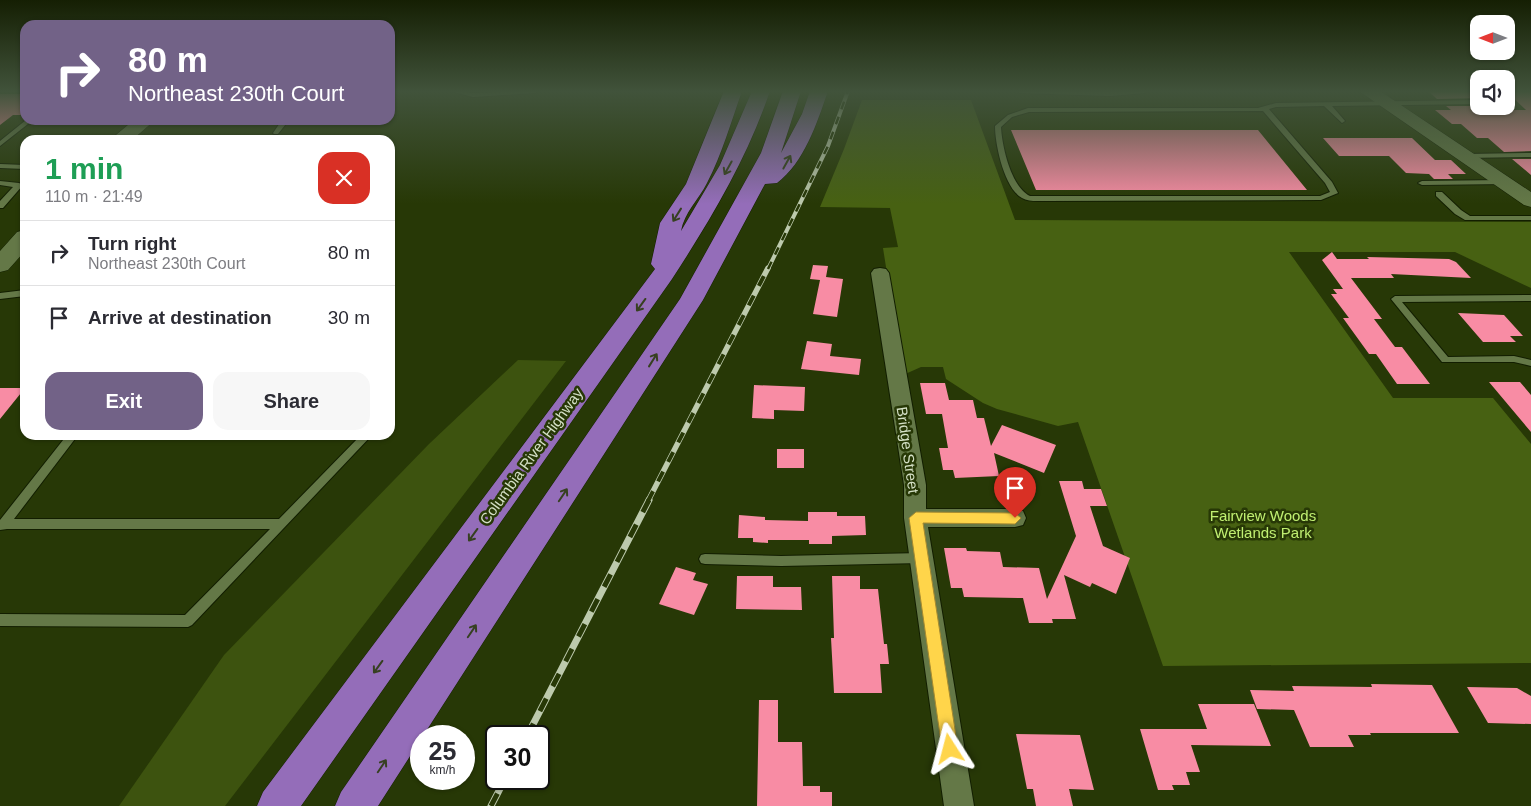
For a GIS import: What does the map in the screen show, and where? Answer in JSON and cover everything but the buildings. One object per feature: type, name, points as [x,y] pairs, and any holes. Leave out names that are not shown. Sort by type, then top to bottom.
[{"type":"highway","points":[[660,279],[671,223],[696,184],[719,129]]},
{"type":"highway","name":"Columbia River Highway","points":[[276,806],[660,279],[731,162],[745,129]]},
{"type":"highway","points":[[354,806],[648,368],[691,300],[771,154],[779,129]]},
{"type":"highway","points":[[750,193],[783,170],[804,129]]},
{"type":"main road","points":[[1423,129],[1502,182],[1527,196]]},
{"type":"main road","points":[[0,265],[20,243]]},
{"type":"street","name":"Bridge Street","points":[[880,273],[915,485],[916,518],[959,806]]},
{"type":"street","points":[[916,518],[1015,518]]},
{"type":"lane","points":[[0,144],[19,129]]},
{"type":"lane","points":[[276,132],[279,129]]},
{"type":"lane","points":[[998,129],[997,138],[1017,190],[1027,198],[1321,198],[1334,193],[1328,182],[1282,129]]},
{"type":"lane","points":[[1464,156],[1531,155]]},
{"type":"lane","points":[[0,166],[20,167]]},
{"type":"lane","points":[[1422,183],[1502,182]]},
{"type":"lane","points":[[0,183],[19,185],[0,206]]},
{"type":"lane","points":[[1439,194],[1458,212],[1468,218],[1531,218]]},
{"type":"lane","points":[[0,296],[20,294]]},
{"type":"lane","points":[[1531,298],[1395,299],[1445,360],[1514,360],[1531,363]]},
{"type":"lane","points":[[2,527],[69,440]]},
{"type":"lane","points":[[0,620],[188,621],[362,440]]},
{"type":"lane","points":[[2,527],[281,524]]},
{"type":"lane","points":[[705,559],[781,561],[922,558]]},
{"type":"green space","name":"Fairview Woods Wetlands Park","points":[[851,129],[981,129],[1015,220],[1531,222],[1531,288],[1455,252],[1289,252],[1393,398],[1493,398],[1531,444],[1531,663],[1163,666],[1078,422],[1058,426],[997,409],[983,403],[946,379],[943,367],[921,367],[903,375],[883,248],[898,247],[890,208],[820,207]]},
{"type":"green space","points":[[518,360],[566,361],[225,806],[119,806],[224,655],[429,444]]},
{"type":"railway","points":[[768,269],[828,146],[834,129]]},
{"type":"railway","points":[[648,501],[768,268]]},
{"type":"railway","points":[[533,725],[649,500]]},
{"type":"railway","points":[[491,806],[499,790]]},
{"type":"route","points":[[950,749],[916,518],[1015,518]]}]
